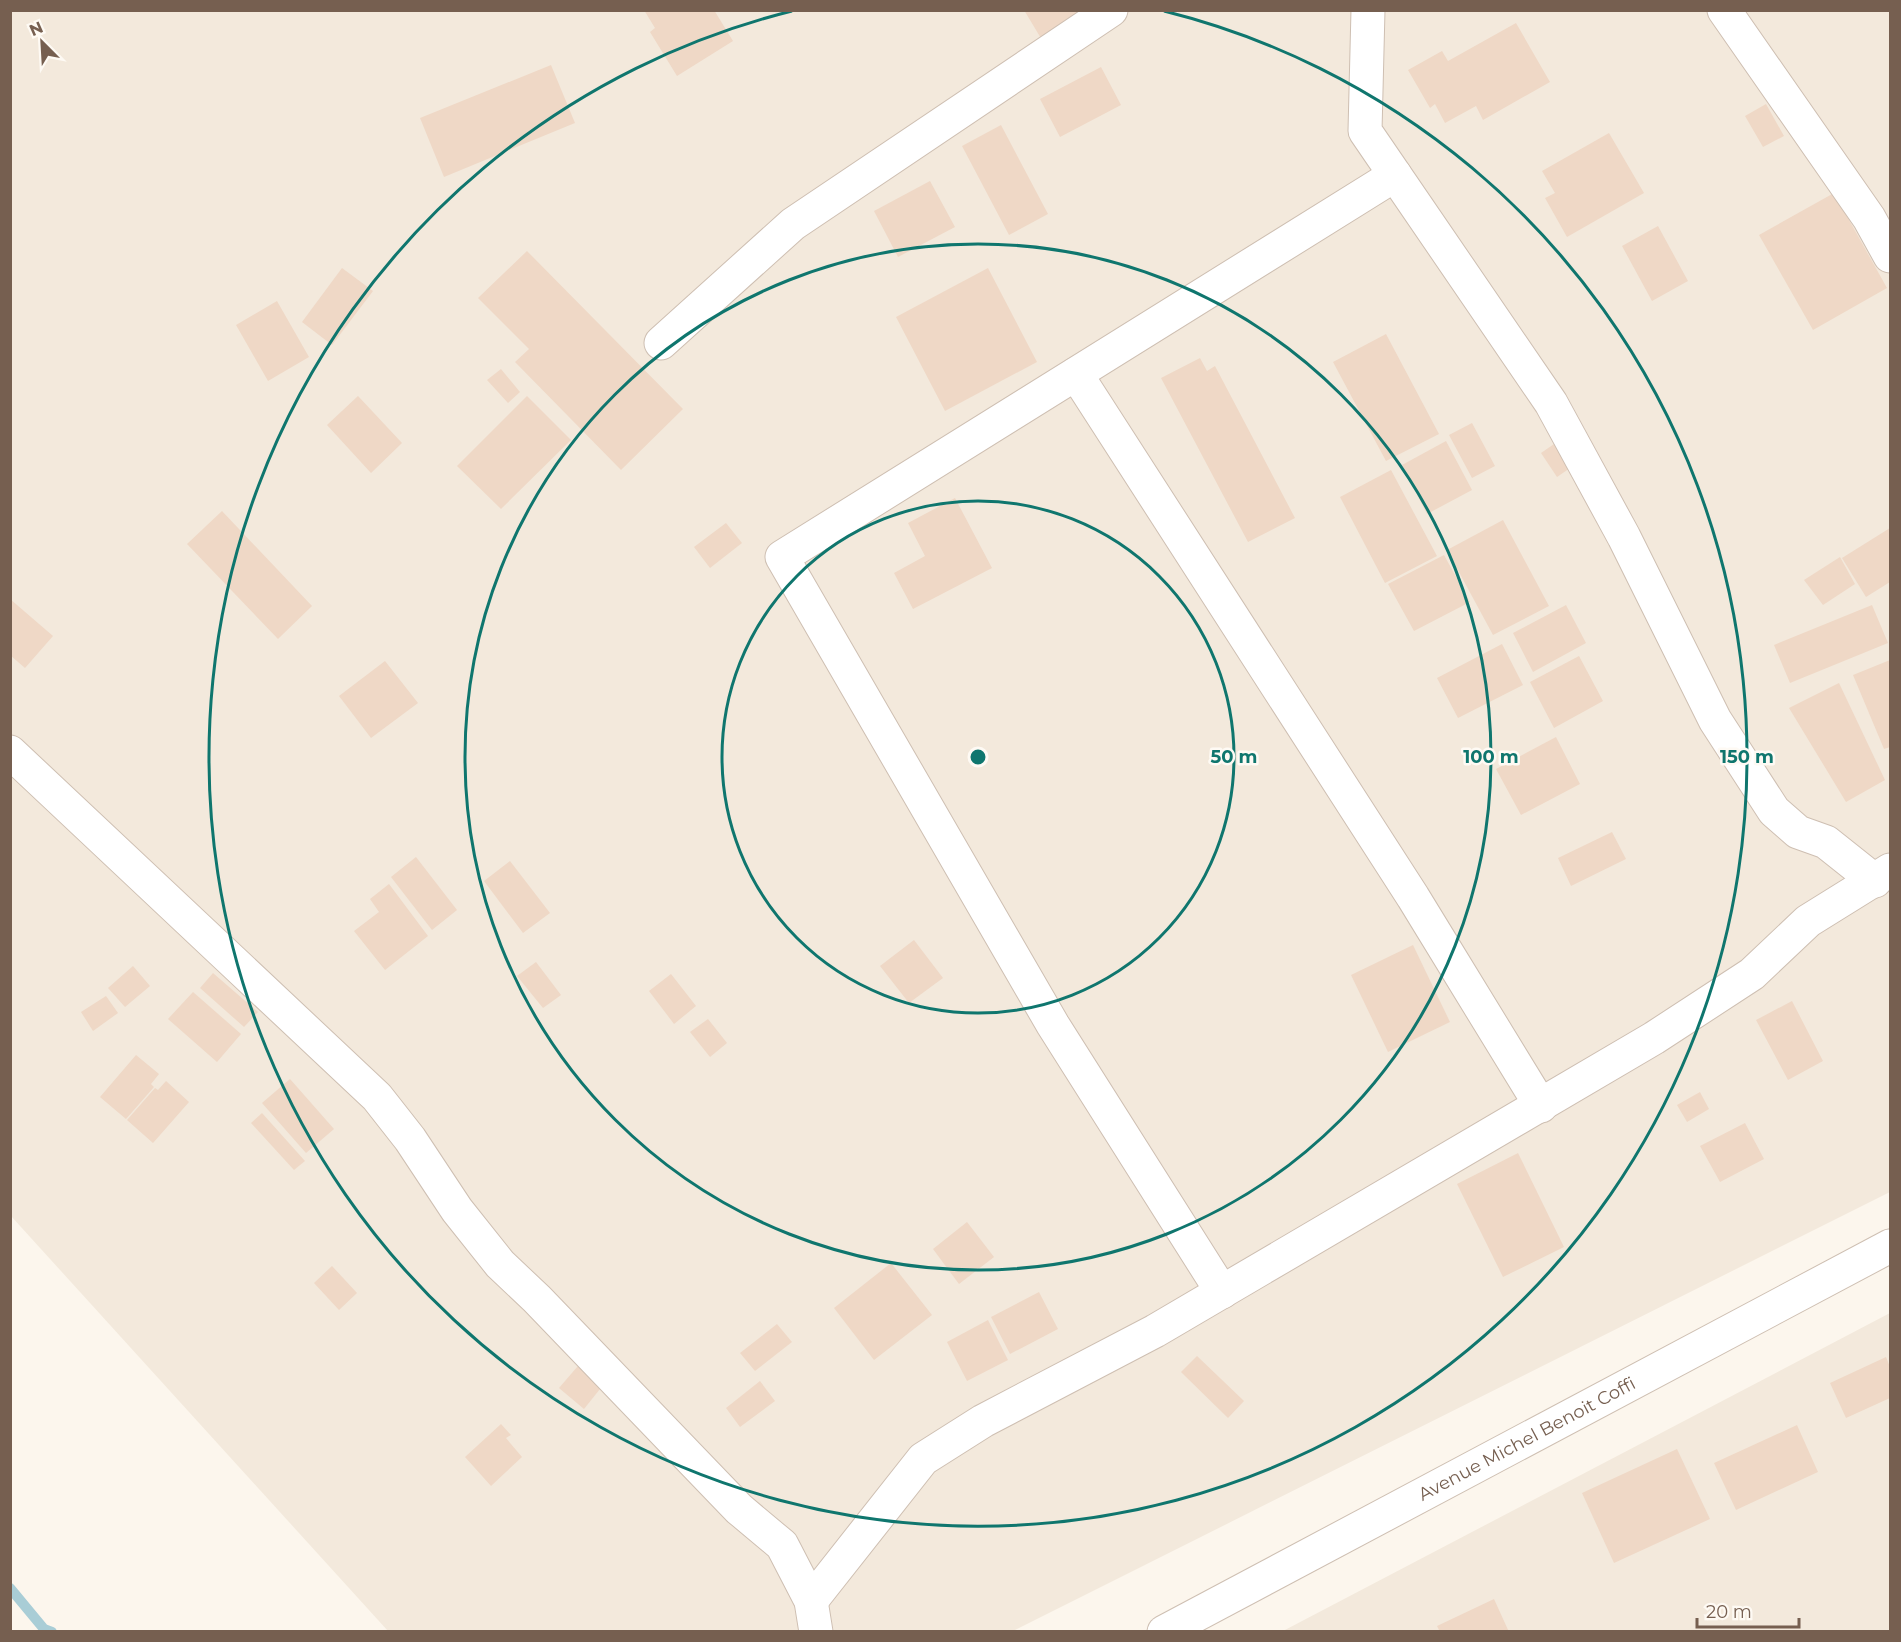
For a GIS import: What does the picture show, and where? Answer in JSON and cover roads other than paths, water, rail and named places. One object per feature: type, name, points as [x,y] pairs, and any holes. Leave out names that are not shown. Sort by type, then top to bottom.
[{"type":"street","points":[[661,343],[793,224],[1111,10]]},
{"type":"street","points":[[813,1616],[922,1459],[983,1421],[1155,1331],[1654,1038],[1752,974],[1808,921],[1883,876],[1826,842],[1798,832],[1774,811],[1715,720],[1624,537],[1551,403],[1365,131],[1368,10]]},
{"type":"street","points":[[1724,10],[1869,218],[1890,256]]},
{"type":"street","points":[[1222,1292],[1053,1025],[782,557],[1395,175]]},
{"type":"street","points":[[1076,374],[1413,897],[1541,1106]]},
{"type":"street","points":[[10,752],[377,1097],[410,1138],[457,1210],[500,1264],[537,1299],[739,1509],[782,1545],[813,1616]]},
{"type":"street","name":"Avenue Michel Benoit Coffi","points":[[1164,1632],[1890,1246]]},
{"type":"waterway","points":[[10,1588],[44,1629],[52,1632]]}]
